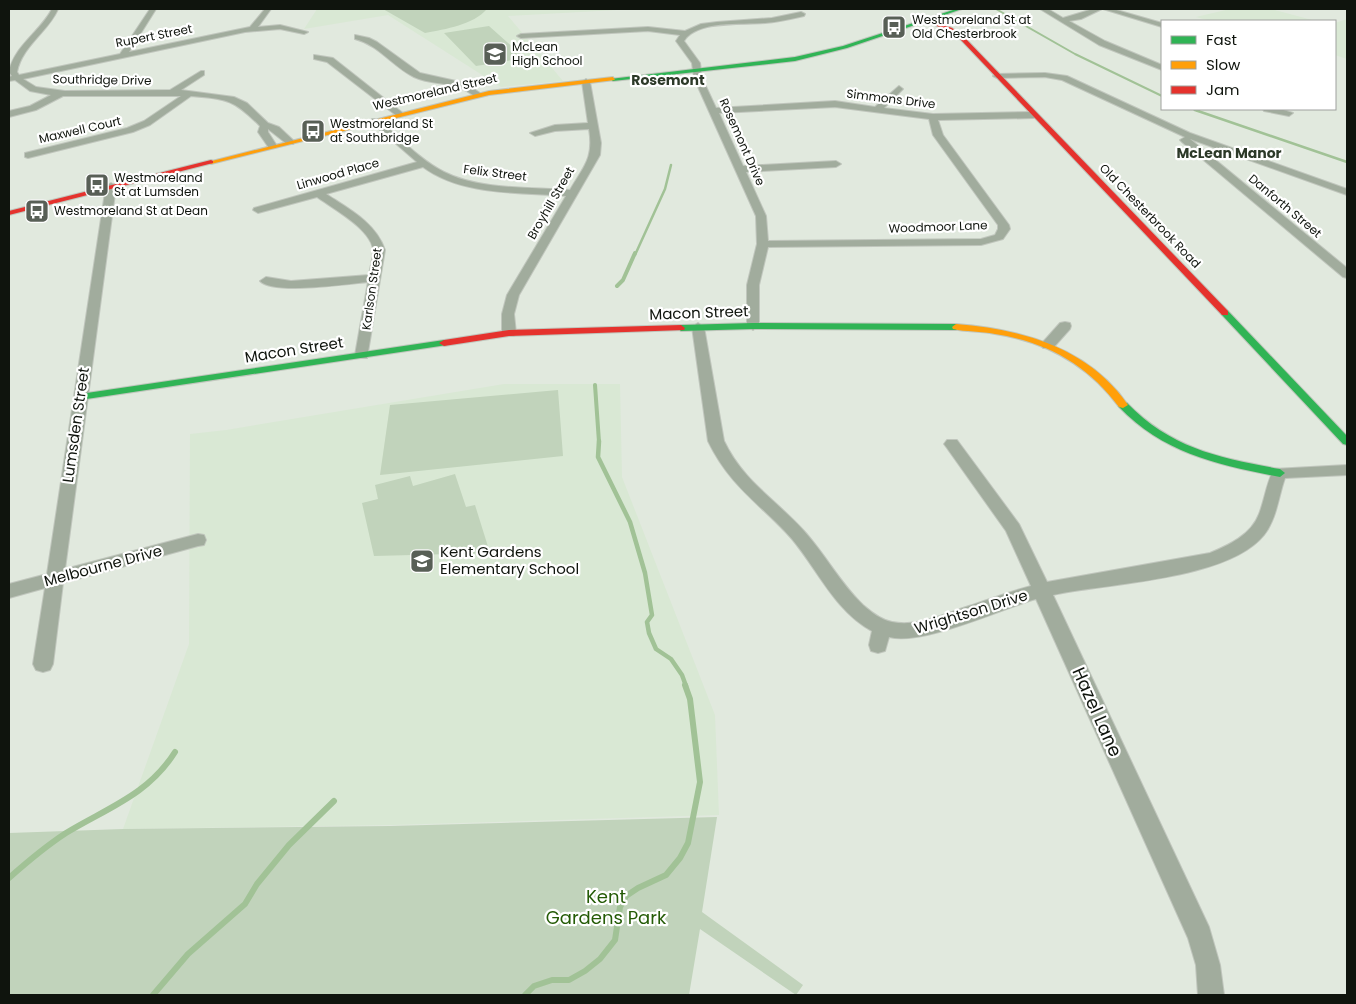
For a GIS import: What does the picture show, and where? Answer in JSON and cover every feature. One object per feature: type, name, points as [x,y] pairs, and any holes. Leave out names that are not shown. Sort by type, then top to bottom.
[{"type":"street","points":[[12,78],[13,66],[22,52],[51,19],[55,9]]},
{"type":"street","points":[[124,54],[152,9]]},
{"type":"street","points":[[253,28],[268,9]]},
{"type":"street","name":"Westmoreland Street","points":[[9,213],[479,95],[511,89],[789,60],[830,52],[960,9]]},
{"type":"street","points":[[1043,9],[1102,43],[1161,68]]},
{"type":"street","points":[[1061,20],[1078,17],[1099,9]]},
{"type":"street","points":[[1106,9],[1161,25]]},
{"type":"street","points":[[521,36],[648,29],[685,33],[705,26],[764,21],[801,14]]},
{"type":"street","name":"Old Chesterbrook Road","points":[[926,20],[954,32],[1347,442]]},
{"type":"street","name":"Rupert Street","points":[[12,78],[253,28],[288,28],[304,32]]},
{"type":"street","name":"Rosemont Drive","points":[[685,33],[680,41],[696,63],[698,78],[759,210],[763,230],[763,244],[753,285],[753,326]]},
{"type":"street","points":[[358,37],[371,41],[416,74],[459,82],[469,86],[479,95]]},
{"type":"street","points":[[9,53],[22,52]]},
{"type":"street","points":[[317,57],[330,60],[400,114]]},
{"type":"street","points":[[170,93],[201,73]]},
{"type":"street","points":[[997,76],[1045,75],[1064,78],[1159,123],[1347,192]]},
{"type":"street","name":"Southridge Drive","points":[[12,78],[37,89],[61,94],[127,92],[222,97],[239,102],[264,125],[276,129],[290,142]]},
{"type":"street","name":"Broyhill Street","points":[[509,333],[508,314],[513,295],[595,155],[596,143],[586,82]]},
{"type":"street","points":[[877,110],[899,90]]},
{"type":"street","points":[[9,114],[33,108],[61,94]]},
{"type":"street","name":"Maxwell Court","points":[[28,155],[130,130],[147,123],[188,94]]},
{"type":"street","name":"Simmons Drive","points":[[714,111],[835,104],[932,117],[1034,115]]},
{"type":"street","points":[[1273,110],[1289,113]]},
{"type":"street","name":"Woodmoor Lane","points":[[763,244],[981,242],[999,237],[1004,230],[1003,225],[938,135],[932,117]]},
{"type":"street","name":"Felix Street","points":[[375,121],[440,174],[460,182],[572,193]]},
{"type":"street","name":"Danforth Street","points":[[1159,123],[1231,167],[1347,274]]},
{"type":"street","name":"Southridge Drive","points":[[264,125],[263,132],[272,146]]},
{"type":"street","points":[[535,133],[555,128],[593,126]]},
{"type":"street","points":[[1231,167],[1250,161],[1269,164]]},
{"type":"street","name":"Linwood Place","points":[[258,210],[425,163]]},
{"type":"street","points":[[741,170],[836,164]]},
{"type":"street","name":"Lumsden Street","points":[[42,664],[111,186]]},
{"type":"street","name":"Karlson Street","points":[[318,193],[374,236],[380,250],[362,354]]},
{"type":"street","points":[[266,281],[291,285],[375,278]]},
{"type":"street","name":"Macon Street","points":[[80,397],[509,333],[753,326],[974,328],[1007,333],[1048,345],[1079,361],[1093,371],[1139,421],[1176,444],[1217,461],[1280,473]]},
{"type":"street","points":[[1048,345],[1065,326]]},
{"type":"street","name":"Wrightson Drive","points":[[698,327],[716,441],[723,457],[733,473],[746,488],[785,522],[808,546],[854,610],[867,620],[880,636],[900,631],[916,631],[1042,590],[1202,562],[1233,551],[1259,529],[1267,514],[1274,485],[1280,473]]},
{"type":"street","name":"Hazel Lane","points":[[952,444],[1013,528],[1200,936],[1208,965],[1211,995]]},
{"type":"street","points":[[1280,473],[1347,470]]},
{"type":"street","name":"Melbourne Drive","points":[[9,591],[198,540]]},
{"type":"shaded area","name":"McLean High School","points":[[317,9],[635,9],[508,16],[563,81],[501,87],[388,15],[304,29]]},
{"type":"shaded area","points":[[1230,9],[1271,9],[1312,20],[1207,20],[1196,17]]},
{"type":"shaded area","points":[[1347,19],[1347,59],[1336,55],[1336,23]]},
{"type":"shaded area","name":"Kent Gardens Elementary School","points":[[504,384],[620,384],[622,477],[715,715],[719,815],[392,825],[123,829],[189,644],[190,434],[226,430]]},
{"type":"green space","points":[[383,9],[487,9],[467,23],[425,33]]},
{"type":"green space","points":[[489,26],[525,58],[476,66],[444,33]]},
{"type":"green space","points":[[558,390],[563,456],[380,475],[390,405]]},
{"type":"green space","points":[[455,474],[466,507],[475,505],[490,553],[374,556],[362,503],[378,499],[375,485],[410,476],[413,486]]},
{"type":"green space","name":"Kent Gardens Park","points":[[717,817],[702,912],[803,985],[796,995],[700,929],[689,995],[9,995],[9,833],[123,829],[390,826]]},
{"type":"waterway","points":[[996,9],[1075,54],[1161,96]]},
{"type":"waterway","points":[[1195,110],[1347,162]]},
{"type":"waterway","points":[[635,255],[665,189],[671,165]]},
{"type":"waterway","points":[[617,286],[623,280],[635,253]]},
{"type":"waterway","points":[[595,385],[599,442]]},
{"type":"waterway","points":[[599,442],[598,457],[630,522],[645,573],[652,615],[647,622],[649,633],[656,649],[671,659],[682,675],[686,686]]},
{"type":"waterway","points":[[525,995],[534,986],[552,980],[569,980],[585,971],[600,959],[615,940],[620,907],[626,896],[638,888],[666,875],[680,858],[688,843],[700,782],[690,699],[685,685]]},
{"type":"waterway","points":[[9,878],[66,833],[139,790],[164,767],[175,752]]},
{"type":"waterway","points":[[153,995],[188,954],[245,904],[257,884],[289,845],[334,801]]},
{"type":"traffic: fast","points":[[613,79],[795,59],[845,47],[960,9]]},
{"type":"traffic: fast","points":[[1225,313],[1347,442]]},
{"type":"traffic: fast","points":[[681,328],[753,326],[956,327]]},
{"type":"traffic: fast","points":[[80,397],[444,343]]},
{"type":"traffic: fast","points":[[1123,405],[1131,414],[1154,431],[1194,453],[1219,461],[1280,473]]},
{"type":"traffic: slow","points":[[211,162],[489,93],[613,79]]},
{"type":"traffic: slow","points":[[956,327],[976,328],[1016,335],[1054,348],[1072,357],[1104,381],[1123,405]]},
{"type":"traffic: jam","points":[[925,20],[950,29],[963,39],[1225,313]]},
{"type":"traffic: jam","points":[[9,213],[211,162]]},
{"type":"traffic: jam","points":[[444,343],[509,333],[681,328]]},
{"type":"place","name":"Westmoreland St at Old Chesterbrook","points":[[894,27]]},
{"type":"place","name":"McLean High School","points":[[495,54]]},
{"type":"place","name":"Westmoreland St at Southbridge","points":[[313,131]]},
{"type":"place","name":"Westmoreland St at Lumsden","points":[[97,185]]},
{"type":"place","name":"Westmoreland St at Dean","points":[[37,211]]},
{"type":"place","name":"Kent Gardens Elementary School","points":[[422,561]]},
{"type":"district","name":"Rosemont","points":[[668,80]]},
{"type":"district","name":"McLean Manor","points":[[1229,153]]}]
